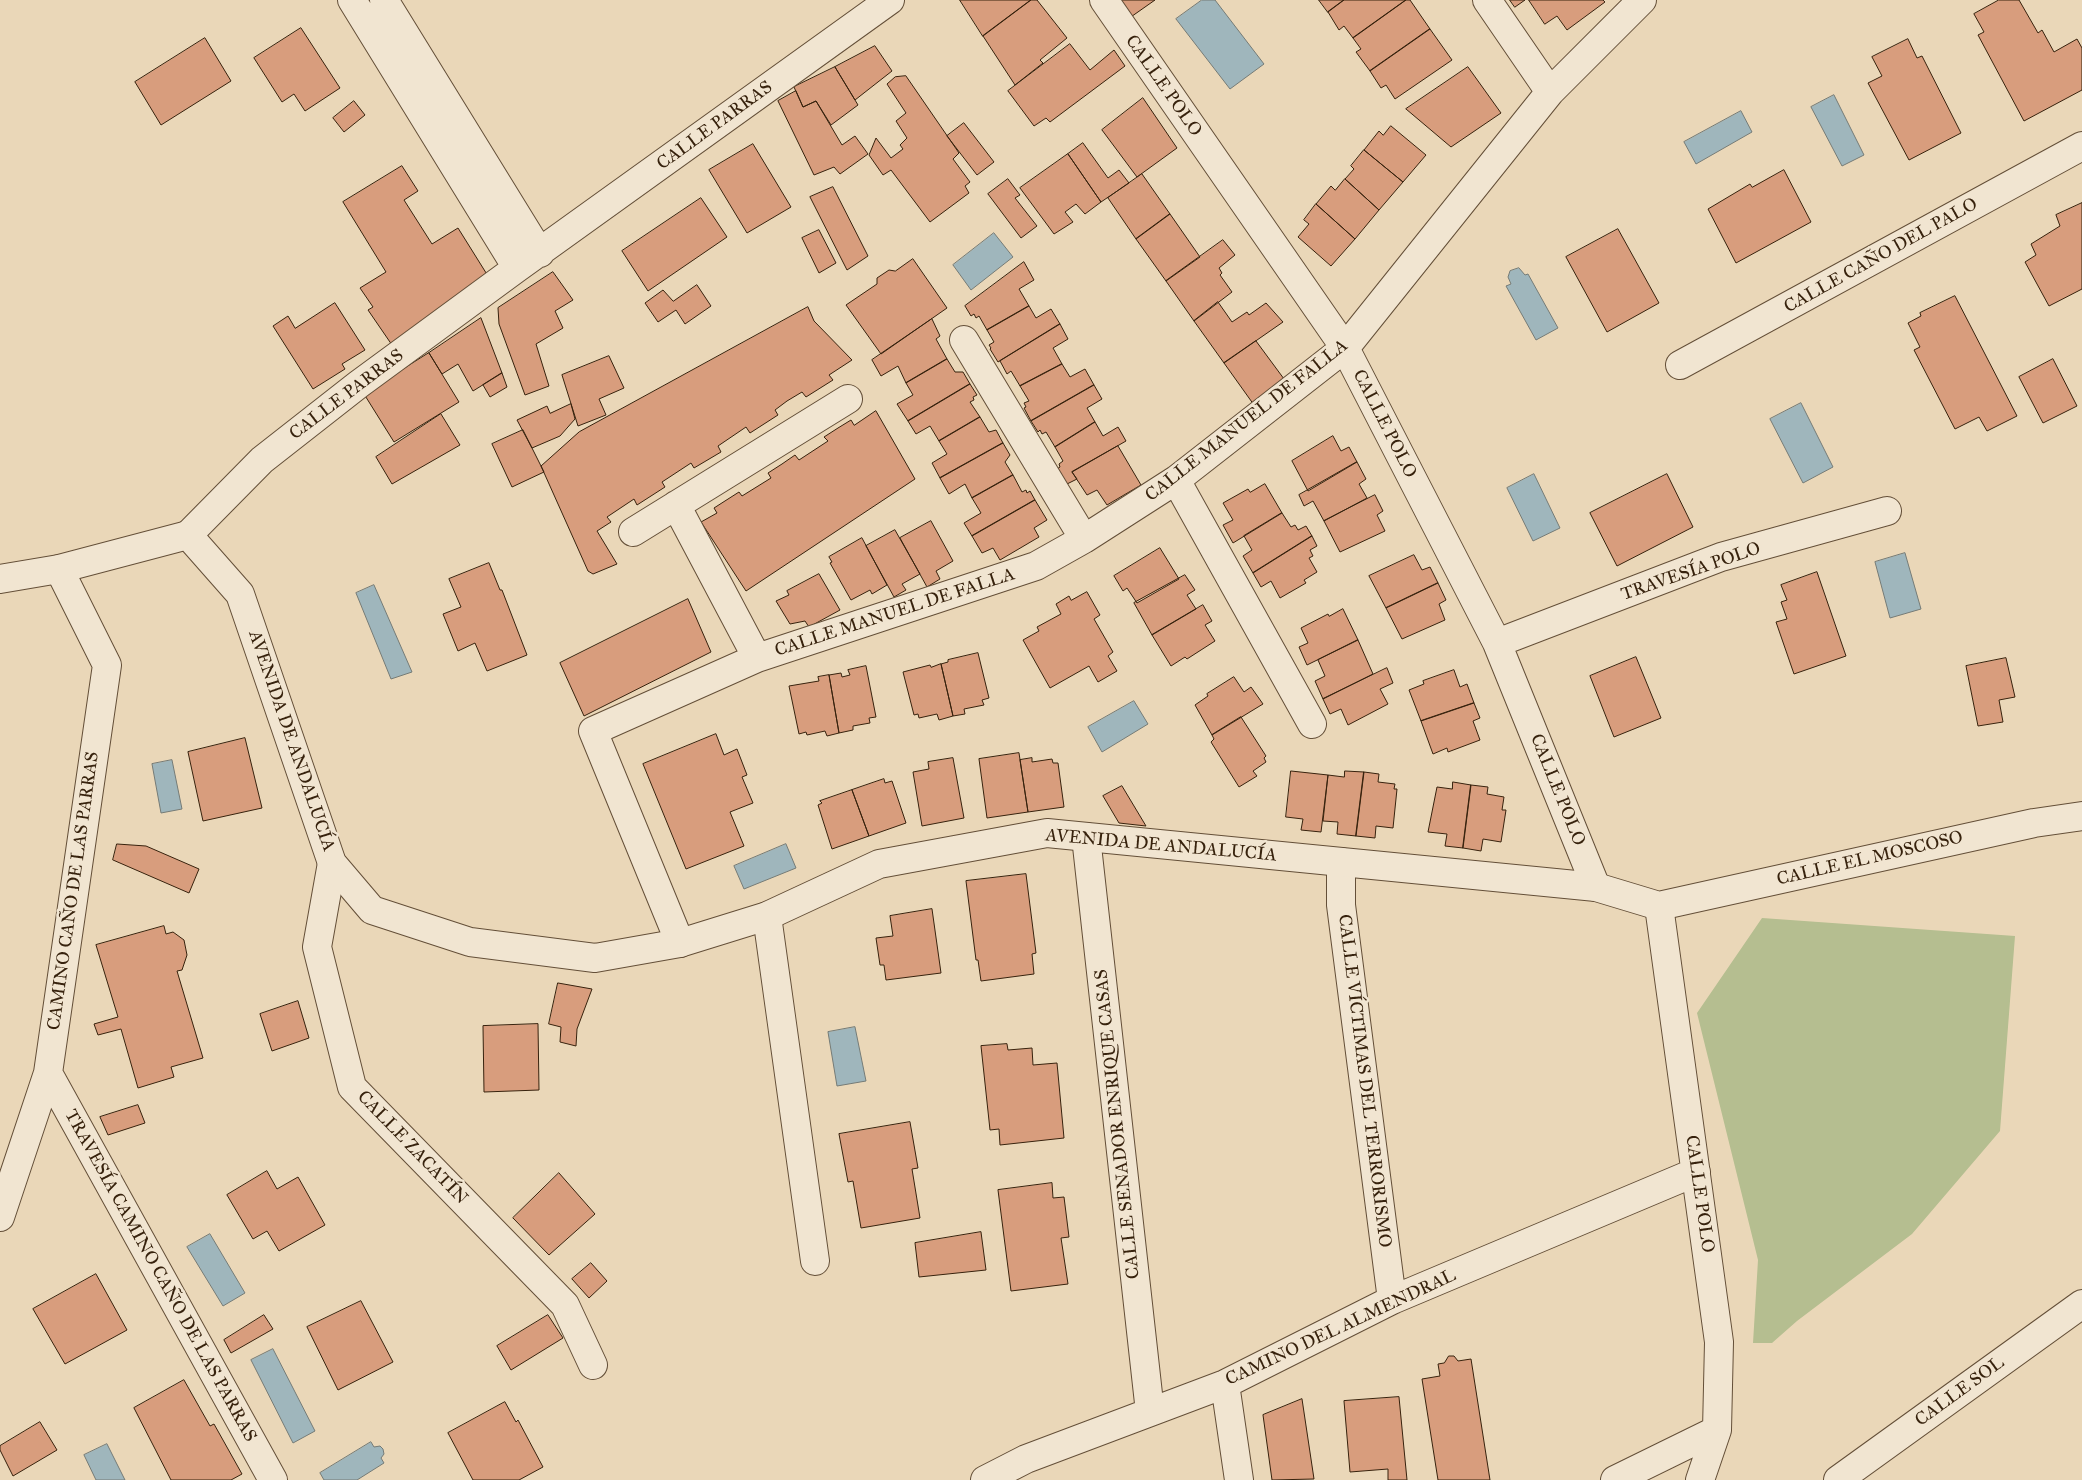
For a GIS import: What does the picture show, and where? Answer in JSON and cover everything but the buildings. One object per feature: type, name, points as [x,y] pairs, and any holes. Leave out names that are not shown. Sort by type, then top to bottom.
[{"type":"street","points":[[352,0],[517,268]]},
{"type":"street","points":[[384,0],[540,253]]},
{"type":"street","name":"CALLE PARRAS","points":[[188,535],[262,460],[359,384],[890,0]]},
{"type":"street","name":"CALLE POLO","points":[[1104,0],[1345,348],[1498,643],[1596,887]]},
{"type":"street","points":[[1487,0],[1550,92]]},
{"type":"street","name":"CALLE MANUEL DE FALLA","points":[[680,943],[593,731],[757,658],[1036,566],[1084,539],[1176,480],[1345,348],[1550,92],[1642,0]]},
{"type":"street","name":"CALLE CAÑO DEL PALO","points":[[1680,365],[2082,146]]},
{"type":"street","points":[[964,340],[1084,539]]},
{"type":"street","points":[[633,532],[848,399]]},
{"type":"street","points":[[1176,480],[1312,724]]},
{"type":"street","name":"CALLE MANUEL DE FALLA","points":[[676,505],[757,658]]},
{"type":"street","name":"TRAVESÍA POLO","points":[[1498,643],[1721,557],[1887,511]]},
{"type":"street","points":[[0,579],[59,569],[188,535]]},
{"type":"street","name":"AVENIDA DE ANDALUCÍA","points":[[188,535],[240,594],[332,863],[372,910],[470,942],[595,958],[680,943],[767,916],[879,864],[1047,833],[1596,887],[1659,906]]},
{"type":"street","name":"CAMINO CAÑO DE LAS PARRAS","points":[[0,1217],[48,1073],[107,665],[59,569]]},
{"type":"street","name":"CALLE EL MOSCOSO","points":[[1659,906],[2034,823],[2082,816]]},
{"type":"street","name":"CALLE SENADOR ENRIQUE CASAS","points":[[1086,837],[1150,1412]]},
{"type":"street","name":"CALLE VÍCTIMAS DEL TERRORISMO","points":[[1341,862],[1341,905],[1392,1300]]},
{"type":"street","name":"CALLE ZACATÍN","points":[[332,863],[317,947],[352,1087],[565,1305],[593,1365]]},
{"type":"street","name":"CALLE POLO","points":[[1659,906],[1719,1342],[1717,1430],[1707,1477]]},
{"type":"street","points":[[767,916],[814,1261]]},
{"type":"street","name":"TRAVESÍA CAMINO CAÑO DE LAS PARRAS","points":[[48,1073],[273,1480]]},
{"type":"street","name":"CAMINO DEL ALMENDRAL","points":[[985,1480],[1028,1469],[1150,1412],[1225,1384],[1392,1300],[1696,1172]]},
{"type":"street","name":"CALLE SOL","points":[[1838,1480],[2082,1304]]},
{"type":"street","points":[[1225,1384],[1239,1480]]},
{"type":"street","points":[[1614,1480],[1717,1430]]},
{"type":"green space","points":[[1762,918],[2015,936],[2000,1131],[1912,1234],[1797,1321],[1772,1343],[1753,1343],[1758,1260],[1697,1013]]},
{"type":"water","points":[[1202,0],[1215,0],[1264,64],[1230,89],[1176,19]]},
{"type":"water","points":[[1834,95],[1864,155],[1842,166],[1811,107]]},
{"type":"water","points":[[1741,111],[1752,132],[1696,164],[1684,142]]},
{"type":"water","points":[[994,233],[1013,257],[971,290],[953,265]]},
{"type":"water","points":[[1519,268],[1525,275],[1528,274],[1558,328],[1536,340],[1506,286],[1511,284],[1508,277],[1510,271]]},
{"type":"water","points":[[1801,403],[1833,467],[1803,483],[1770,419]]},
{"type":"water","points":[[1534,474],[1560,528],[1533,541],[1507,488]]},
{"type":"water","points":[[1905,553],[1921,609],[1890,618],[1875,562]]},
{"type":"water","points":[[374,585],[412,672],[391,679],[356,593]]},
{"type":"water","points":[[1134,701],[1148,724],[1102,752],[1088,727]]},
{"type":"water","points":[[172,760],[182,809],[161,813],[152,764]]},
{"type":"water","points":[[786,844],[796,868],[744,889],[734,866]]},
{"type":"water","points":[[855,1027],[866,1081],[837,1086],[828,1032]]},
{"type":"water","points":[[210,1234],[245,1293],[223,1306],[187,1247]]},
{"type":"water","points":[[273,1349],[315,1431],[293,1443],[251,1360]]},
{"type":"water","points":[[371,1442],[374,1447],[380,1446],[383,1449],[384,1454],[381,1458],[384,1463],[357,1480],[324,1480],[320,1473]]},
{"type":"water","points":[[107,1444],[125,1480],[96,1480],[84,1455]]}]
